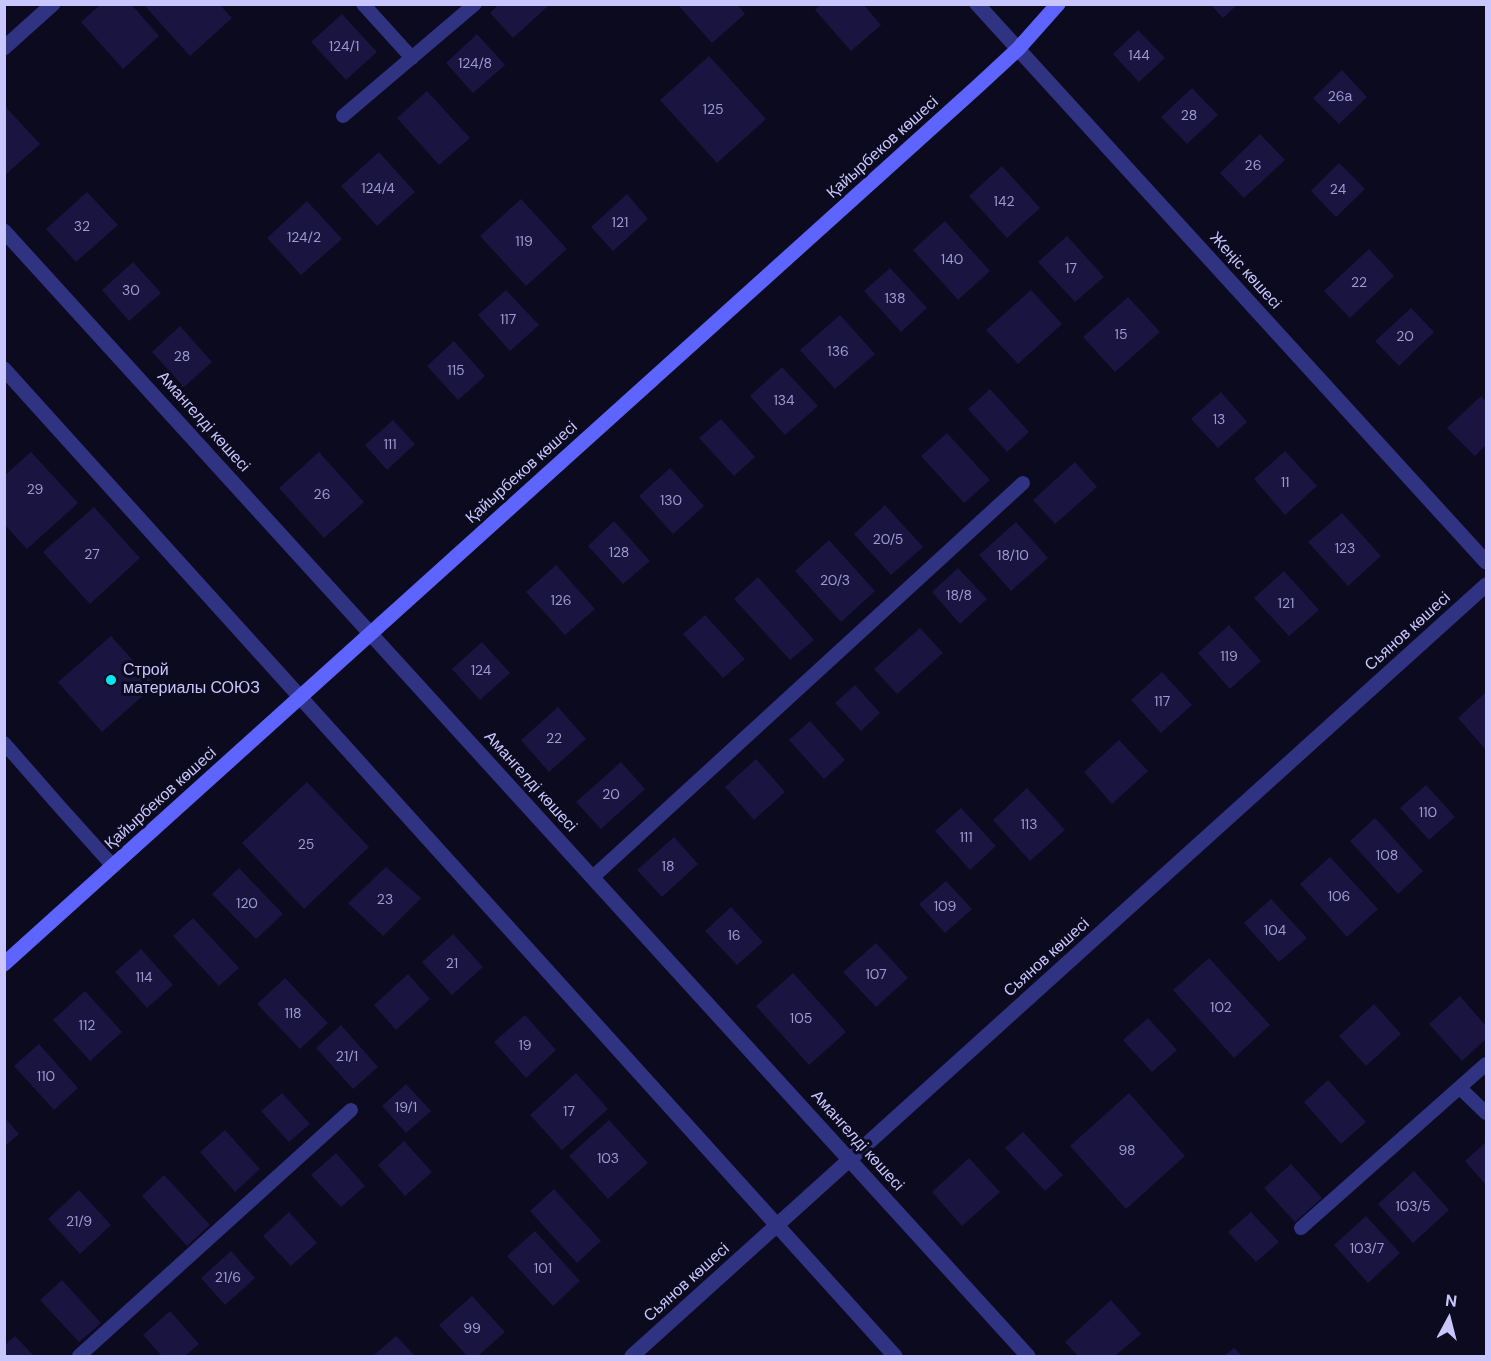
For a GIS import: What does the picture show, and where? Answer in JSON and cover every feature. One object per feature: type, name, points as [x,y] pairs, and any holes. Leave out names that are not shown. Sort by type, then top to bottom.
[{"type":"main road","name":"Қайырбеков көшесі","points":[[4,964],[1018,49],[1058,4]]},
{"type":"street","points":[[4,48],[53,4]]},
{"type":"street","name":"Жеңіс көшесі","points":[[977,4],[1486,562]]},
{"type":"street","name":"Амангелді көшесі","points":[[4,231],[1028,1356]]},
{"type":"street","points":[[4,369],[895,1356]]},
{"type":"street","name":"Сьянов көшесі","points":[[632,1356],[1486,585]]},
{"type":"lane","points":[[363,4],[412,58]]},
{"type":"lane","points":[[343,116],[475,4]]},
{"type":"lane","points":[[593,878],[1023,483]]},
{"type":"lane","points":[[4,742],[113,866]]},
{"type":"lane","points":[[1301,1228],[1486,1064]]},
{"type":"lane","points":[[1460,1088],[1486,1113]]},
{"type":"lane","points":[[79,1356],[351,1110]]},
{"type":"building","points":[[101,4],[131,4],[159,36],[123,69],[81,22]]},
{"type":"building","points":[[499,4],[546,4],[548,6],[513,38],[490,13]]},
{"type":"building","points":[[677,4],[737,4],[745,14],[712,43]]},
{"type":"building","points":[[821,4],[863,4],[881,25],[851,51],[815,10]]},
{"type":"building","points":[[1210,4],[1238,4],[1223,18]]},
{"type":"building","points":[[144,5],[220,5],[232,18],[190,56]]},
{"type":"building","points":[[342,14],[377,52],[346,80],[311,42]]},
{"type":"building","points":[[1138,30],[1165,58],[1139,82],[1113,54]]},
{"type":"building","points":[[477,34],[505,65],[473,93],[446,63]]},
{"type":"building","points":[[709,56],[766,119],[717,163],[660,100]]},
{"type":"building","points":[[1342,70],[1367,97],[1339,124],[1313,98]]},
{"type":"building","points":[[1192,88],[1218,115],[1187,144],[1161,117]]},
{"type":"building","points":[[427,91],[470,138],[439,165],[397,118]]},
{"type":"building","points":[[4,105],[40,144],[4,176]]},
{"type":"building","points":[[1260,134],[1285,160],[1244,198],[1220,173]]},
{"type":"building","points":[[379,152],[415,192],[377,226],[341,186]]},
{"type":"building","points":[[1339,163],[1365,189],[1336,217],[1311,191]]},
{"type":"building","points":[[1002,166],[1040,208],[1007,238],[969,196]]},
{"type":"building","points":[[87,192],[118,225],[76,262],[46,229]]},
{"type":"building","points":[[627,194],[648,219],[613,251],[591,227]]},
{"type":"building","points":[[521,199],[567,249],[526,286],[480,236]]},
{"type":"building","points":[[307,201],[342,239],[301,275],[267,238]]},
{"type":"building","points":[[945,221],[990,271],[958,300],[913,250]]},
{"type":"building","points":[[1067,236],[1104,277],[1075,302],[1038,262]]},
{"type":"building","points":[[1369,249],[1394,276],[1350,318],[1324,291]]},
{"type":"building","points":[[133,262],[161,293],[129,321],[102,290]]},
{"type":"building","points":[[890,268],[927,308],[901,332],[864,291]]},
{"type":"building","points":[[506,290],[539,325],[510,351],[478,315]]},
{"type":"building","points":[[1031,290],[1062,324],[1018,364],[986,330]]},
{"type":"building","points":[[1128,297],[1160,332],[1115,372],[1083,337]]},
{"type":"building","points":[[1411,308],[1434,332],[1399,366],[1375,341]]},
{"type":"building","points":[[840,315],[875,354],[835,389],[800,350]]},
{"type":"building","points":[[180,326],[212,362],[184,387],[152,352]]},
{"type":"building","points":[[454,341],[485,376],[458,400],[427,366]]},
{"type":"building","points":[[782,367],[818,406],[785,435],[750,396]]},
{"type":"building","points":[[990,389],[1029,432],[1007,452],[968,409]]},
{"type":"building","points":[[1221,392],[1247,422],[1218,448],[1191,419]]},
{"type":"building","points":[[1481,396],[1486,402],[1486,445],[1475,456],[1447,428]]},
{"type":"building","points":[[721,419],[755,457],[734,476],[699,438]]},
{"type":"building","points":[[393,420],[415,444],[387,470],[365,445]]},
{"type":"building","points":[[947,433],[990,480],[964,503],[921,456]]},
{"type":"building","points":[[1285,451],[1317,486],[1285,515],[1254,479]]},
{"type":"building","points":[[31,452],[78,503],[27,549],[4,524],[4,476]]},
{"type":"building","points":[[319,452],[364,502],[324,538],[279,488]]},
{"type":"building","points":[[1075,462],[1097,487],[1055,524],[1033,500]]},
{"type":"building","points":[[670,468],[704,506],[673,534],[639,496]]},
{"type":"building","points":[[885,505],[923,547],[891,575],[854,534]]},
{"type":"building","points":[[94,507],[140,558],[90,604],[43,552]]},
{"type":"building","points":[[1342,513],[1381,556],[1348,586],[1308,542]]},
{"type":"building","points":[[614,521],[650,561],[623,584],[588,546]]},
{"type":"building","points":[[1016,522],[1048,558],[1011,591],[979,555]]},
{"type":"building","points":[[829,540],[875,591],[841,622],[795,571]]},
{"type":"building","points":[[556,565],[595,609],[565,635],[526,592]]},
{"type":"building","points":[[958,568],[987,599],[960,624],[932,592]]},
{"type":"building","points":[[1284,571],[1319,610],[1289,636],[1254,598]]},
{"type":"building","points":[[758,577],[814,640],[790,660],[734,599]]},
{"type":"building","points":[[705,615],[745,659],[723,678],[683,634]]},
{"type":"building","points":[[1229,625],[1261,661],[1230,689],[1198,653]]},
{"type":"building","points":[[920,628],[943,653],[897,694],[874,669]]},
{"type":"building","points":[[111,636],[155,685],[102,732],[58,682]]},
{"type":"building","points":[[482,642],[510,673],[480,700],[452,669]]},
{"type":"building","points":[[1162,672],[1192,705],[1161,733],[1131,700]]},
{"type":"building","points":[[855,685],[880,713],[861,731],[835,703]]},
{"type":"building","points":[[1486,692],[1486,750],[1458,718]]},
{"type":"building","points":[[558,707],[586,739],[549,772],[521,740]]},
{"type":"building","points":[[810,721],[845,760],[824,779],[789,740]]},
{"type":"building","points":[[1119,740],[1148,771],[1112,804],[1084,772]]},
{"type":"building","points":[[756,759],[785,792],[754,820],[725,787]]},
{"type":"building","points":[[621,762],[645,789],[601,829],[576,802]]},
{"type":"building","points":[[307,782],[369,847],[304,909],[242,843]]},
{"type":"building","points":[[1426,785],[1455,817],[1429,840],[1400,808]]},
{"type":"building","points":[[1027,788],[1065,830],[1030,861],[993,820]]},
{"type":"building","points":[[961,808],[996,846],[970,870],[935,831]]},
{"type":"building","points":[[1375,818],[1423,871],[1398,894],[1350,841]]},
{"type":"building","points":[[674,837],[698,864],[662,897],[637,870]]},
{"type":"building","points":[[1330,857],[1378,909],[1347,937],[1300,884]]},
{"type":"building","points":[[386,867],[421,898],[383,936],[348,903]]},
{"type":"building","points":[[239,868],[283,914],[256,939],[212,894]]},
{"type":"building","points":[[946,881],[972,909],[945,933],[919,904]]},
{"type":"building","points":[[1271,899],[1307,938],[1279,962],[1244,923]]},
{"type":"building","points":[[731,907],[763,942],[737,965],[705,931]]},
{"type":"building","points":[[193,918],[239,968],[219,986],[173,936]]},
{"type":"building","points":[[453,934],[483,967],[452,995],[422,962]]},
{"type":"building","points":[[876,943],[908,978],[876,1007],[843,972]]},
{"type":"building","points":[[141,949],[173,985],[147,1008],[115,972]]},
{"type":"building","points":[[1209,958],[1270,1025],[1234,1058],[1173,990]]},
{"type":"building","points":[[793,973],[846,1032],[809,1065],[756,1006]]},
{"type":"building","points":[[408,974],[430,999],[396,1030],[374,1005]]},
{"type":"building","points":[[285,978],[328,1023],[300,1049],[257,1004]]},
{"type":"building","points":[[85,991],[122,1032],[90,1061],[53,1020]]},
{"type":"building","points":[[1460,996],[1486,1026],[1486,1039],[1462,1061],[1429,1024]]},
{"type":"building","points":[[1374,1004],[1401,1034],[1366,1066],[1339,1036]]},
{"type":"building","points":[[525,1015],[556,1050],[526,1078],[494,1042]]},
{"type":"building","points":[[1148,1018],[1177,1050],[1152,1072],[1123,1040]]},
{"type":"building","points":[[341,1025],[378,1067],[353,1089],[316,1048]]},
{"type":"building","points":[[39,1044],[78,1088],[54,1110],[14,1066]]},
{"type":"building","points":[[576,1073],[608,1109],[562,1150],[530,1115]]},
{"type":"building","points":[[1328,1080],[1366,1122],[1341,1144],[1304,1102]]},
{"type":"building","points":[[406,1084],[431,1111],[406,1133],[382,1106]]},
{"type":"building","points":[[282,1093],[310,1124],[289,1142],[261,1111]]},
{"type":"building","points":[[1129,1093],[1185,1156],[1126,1209],[1070,1146]]},
{"type":"building","points":[[4,1117],[19,1134],[4,1147]]},
{"type":"building","points":[[609,1120],[648,1163],[608,1199],[569,1156]]},
{"type":"building","points":[[225,1130],[260,1169],[235,1192],[200,1152]]},
{"type":"building","points":[[1023,1132],[1063,1175],[1045,1191],[1005,1148]]},
{"type":"building","points":[[404,1141],[432,1172],[405,1196],[378,1165]]},
{"type":"building","points":[[1486,1142],[1486,1185],[1465,1161]]},
{"type":"building","points":[[336,1153],[365,1186],[341,1207],[311,1175]]},
{"type":"building","points":[[969,1158],[1000,1192],[962,1226],[932,1192]]},
{"type":"building","points":[[1291,1164],[1322,1198],[1295,1222],[1264,1188]]},
{"type":"building","points":[[1414,1171],[1449,1210],[1413,1243],[1378,1204]]},
{"type":"building","points":[[164,1175],[210,1225],[187,1246],[142,1196]]},
{"type":"building","points":[[554,1189],[601,1241],[577,1263],[530,1211]]},
{"type":"building","points":[[79,1190],[111,1225],[80,1254],[48,1219]]},
{"type":"building","points":[[289,1212],[317,1243],[291,1266],[263,1236]]},
{"type":"building","points":[[1251,1212],[1279,1242],[1256,1262],[1228,1232]]},
{"type":"building","points":[[1366,1216],[1400,1253],[1368,1283],[1334,1245]]},
{"type":"building","points":[[535,1231],[580,1281],[553,1306],[507,1256]]},
{"type":"building","points":[[231,1251],[255,1278],[225,1305],[201,1278]]},
{"type":"building","points":[[62,1280],[101,1323],[79,1342],[40,1300]]},
{"type":"building","points":[[472,1296],[505,1332],[478,1356],[467,1356],[439,1325]]},
{"type":"building","points":[[1111,1300],[1141,1334],[1115,1356],[1078,1356],[1065,1342]]},
{"type":"building","points":[[170,1311],[199,1344],[185,1356],[162,1356],[143,1335]]},
{"type":"building","points":[[15,1336],[34,1356],[4,1356],[4,1346]]},
{"type":"building","points":[[396,1336],[415,1356],[373,1356]]},
{"type":"building","points":[[1234,1348],[1242,1356],[1224,1356]]},
{"type":"place","name":"Строй материалы СОЮЗ","points":[[111,680]]}]
